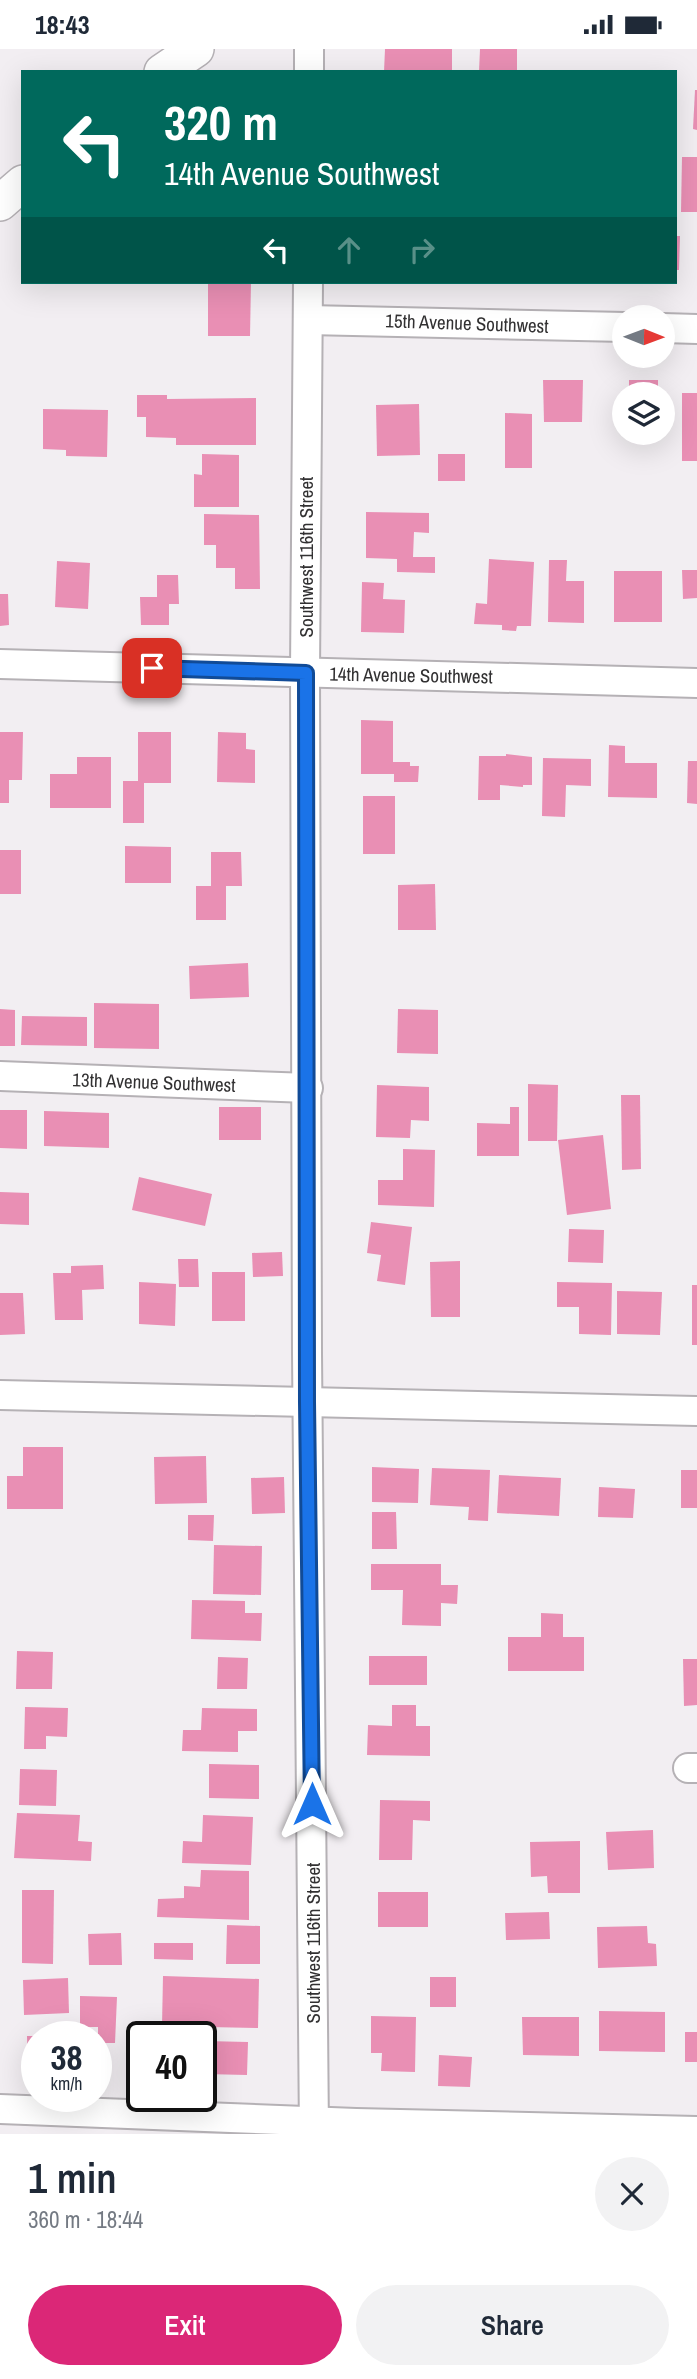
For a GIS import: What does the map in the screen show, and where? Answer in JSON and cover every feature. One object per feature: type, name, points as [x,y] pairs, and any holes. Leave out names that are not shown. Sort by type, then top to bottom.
[{"type":"main road","points":[[165,70],[196,49]]},
{"type":"main road","points":[[0,203],[21,185]]},
{"type":"street","points":[[309,49],[309,70]]},
{"type":"street","name":"Southwest 116th Street","points":[[308,284],[307,1402],[314,2128]]},
{"type":"street","name":"15th Avenue Southwest","points":[[309,320],[612,327]]},
{"type":"street","points":[[676,328],[697,329]]},
{"type":"street","name":"14th Avenue Southwest","points":[[0,664],[697,683]]},
{"type":"street","name":"13th Avenue Southwest","points":[[0,1076],[308,1088]]},
{"type":"street","points":[[0,1395],[697,1411]]},
{"type":"street","points":[[0,2109],[314,2128],[697,2131]]},
{"type":"building","points":[[385,49],[452,49],[452,70],[384,70]]},
{"type":"building","points":[[480,49],[517,49],[517,70],[479,70]]},
{"type":"building","points":[[697,90],[697,130],[693,129]]},
{"type":"building","points":[[682,157],[697,157],[697,212],[681,212]]},
{"type":"building","points":[[677,236],[680,236],[677,270]]},
{"type":"building","points":[[208,284],[251,284],[250,336],[208,336]]},
{"type":"building","points":[[543,380],[583,380],[582,422],[544,422]]},
{"type":"building","points":[[629,380],[658,380],[658,382]]},
{"type":"building","points":[[682,393],[697,393],[697,461],[682,461]]},
{"type":"building","points":[[137,395],[167,395],[167,399],[256,398],[256,445],[176,445],[176,438],[146,437],[146,417],[137,417]]},
{"type":"building","points":[[419,404],[420,455],[377,456],[376,405]]},
{"type":"building","points":[[43,409],[108,410],[107,457],[66,456],[66,450],[43,449]]},
{"type":"building","points":[[505,413],[532,414],[532,468],[505,468]]},
{"type":"building","points":[[202,454],[239,455],[239,507],[194,507],[194,474],[202,475]]},
{"type":"building","points":[[438,454],[465,454],[465,481],[438,481]]},
{"type":"building","points":[[366,512],[429,513],[429,533],[414,532],[413,557],[435,557],[435,573],[397,572],[397,559],[366,558]]},
{"type":"building","points":[[204,514],[259,515],[260,589],[235,589],[235,568],[216,568],[216,545],[204,545]]},
{"type":"building","points":[[489,559],[534,562],[531,626],[517,626],[516,631],[502,630],[502,625],[474,624],[476,603],[487,604]]},
{"type":"building","points":[[549,560],[567,560],[566,581],[584,581],[584,623],[548,622]]},
{"type":"building","points":[[57,561],[90,563],[88,609],[55,607]]},
{"type":"building","points":[[682,570],[697,570],[697,598],[683,599]]},
{"type":"building","points":[[614,571],[662,571],[662,622],[614,622]]},
{"type":"building","points":[[157,575],[178,575],[179,604],[169,604],[169,625],[141,625],[140,597],[157,597]]},
{"type":"building","points":[[362,582],[384,583],[383,599],[405,600],[404,633],[361,632]]},
{"type":"building","points":[[0,594],[8,594],[9,625],[0,626]]},
{"type":"building","points":[[361,720],[393,721],[393,762],[410,762],[410,766],[419,766],[418,782],[394,782],[394,774],[361,774]]},
{"type":"building","points":[[0,732],[23,732],[22,780],[9,780],[9,803],[0,803]]},
{"type":"building","points":[[138,732],[171,732],[171,783],[144,783],[144,823],[123,823],[123,781],[138,781]]},
{"type":"building","points":[[218,732],[246,733],[246,749],[255,750],[255,783],[217,782]]},
{"type":"building","points":[[609,745],[625,746],[625,763],[657,763],[657,798],[608,797]]},
{"type":"building","points":[[506,754],[532,757],[532,785],[500,785],[500,800],[478,800],[479,756]]},
{"type":"building","points":[[77,757],[111,757],[111,808],[50,808],[50,774],[77,774]]},
{"type":"building","points":[[543,758],[591,759],[591,786],[566,785],[565,817],[542,816]]},
{"type":"building","points":[[688,761],[697,761],[697,804],[687,803]]},
{"type":"building","points":[[363,796],[395,796],[395,854],[363,854]]},
{"type":"building","points":[[125,846],[171,847],[171,883],[125,883]]},
{"type":"building","points":[[0,850],[21,850],[21,894],[0,894]]},
{"type":"building","points":[[211,852],[241,852],[242,886],[226,886],[226,920],[196,920],[196,886],[211,886]]},
{"type":"building","points":[[435,884],[436,930],[398,930],[398,885]]},
{"type":"building","points":[[248,963],[249,997],[190,999],[189,966]]},
{"type":"building","points":[[94,1003],[159,1004],[159,1049],[94,1048]]},
{"type":"building","points":[[0,1009],[15,1010],[15,1046],[0,1046]]},
{"type":"building","points":[[398,1009],[438,1010],[438,1054],[397,1053]]},
{"type":"building","points":[[22,1016],[87,1017],[87,1046],[21,1045]]},
{"type":"building","points":[[528,1084],[558,1085],[557,1141],[528,1141]]},
{"type":"building","points":[[377,1085],[429,1087],[429,1121],[411,1120],[410,1138],[376,1137]]},
{"type":"building","points":[[621,1095],[640,1095],[641,1169],[622,1170]]},
{"type":"building","points":[[219,1107],[261,1107],[261,1140],[219,1140]]},
{"type":"building","points":[[510,1107],[519,1107],[519,1156],[477,1156],[477,1123],[510,1124]]},
{"type":"building","points":[[0,1110],[27,1110],[27,1149],[0,1148]]},
{"type":"building","points":[[44,1111],[109,1113],[109,1148],[44,1146]]},
{"type":"building","points":[[603,1135],[611,1209],[567,1215],[558,1140]]},
{"type":"building","points":[[403,1149],[435,1150],[434,1207],[378,1205],[378,1180],[403,1180]]},
{"type":"building","points":[[139,1177],[212,1194],[205,1226],[132,1210]]},
{"type":"building","points":[[0,1192],[29,1193],[29,1225],[0,1224]]},
{"type":"building","points":[[371,1222],[412,1227],[405,1285],[377,1281],[381,1255],[367,1253]]},
{"type":"building","points":[[569,1229],[604,1230],[603,1263],[568,1262]]},
{"type":"building","points":[[282,1252],[283,1276],[253,1277],[252,1253]]},
{"type":"building","points":[[178,1259],[198,1259],[199,1287],[179,1287]]},
{"type":"building","points":[[460,1261],[460,1317],[431,1317],[430,1262]]},
{"type":"building","points":[[103,1265],[104,1289],[82,1290],[83,1320],[55,1320],[53,1273],[71,1273],[71,1266]]},
{"type":"building","points":[[212,1272],[245,1272],[245,1321],[212,1321]]},
{"type":"building","points":[[139,1282],[176,1284],[175,1326],[139,1324]]},
{"type":"building","points":[[557,1282],[612,1283],[611,1335],[579,1334],[579,1307],[557,1307]]},
{"type":"building","points":[[692,1285],[697,1285],[697,1345],[692,1345]]},
{"type":"building","points":[[617,1291],[662,1292],[660,1335],[617,1334]]},
{"type":"building","points":[[0,1293],[23,1293],[25,1334],[0,1335]]},
{"type":"building","points":[[23,1447],[63,1447],[63,1509],[7,1509],[7,1476],[23,1476]]},
{"type":"building","points":[[206,1456],[207,1503],[155,1504],[154,1457]]},
{"type":"building","points":[[372,1467],[419,1469],[418,1503],[372,1502]]},
{"type":"building","points":[[432,1468],[490,1470],[488,1521],[468,1520],[469,1507],[430,1505]]},
{"type":"building","points":[[681,1470],[697,1470],[697,1508],[681,1508]]},
{"type":"building","points":[[499,1475],[561,1478],[559,1516],[497,1513]]},
{"type":"building","points":[[284,1477],[285,1513],[252,1514],[251,1478]]},
{"type":"building","points":[[599,1487],[635,1489],[633,1518],[598,1517]]},
{"type":"building","points":[[372,1512],[396,1512],[397,1549],[372,1549]]},
{"type":"building","points":[[188,1515],[214,1515],[213,1541],[188,1540]]},
{"type":"building","points":[[214,1545],[262,1546],[261,1595],[213,1594]]},
{"type":"building","points":[[371,1564],[441,1564],[441,1585],[458,1585],[457,1604],[441,1603],[441,1626],[402,1625],[403,1590],[371,1590]]},
{"type":"building","points":[[192,1600],[245,1601],[245,1613],[262,1613],[261,1641],[191,1639]]},
{"type":"building","points":[[541,1613],[563,1614],[563,1637],[584,1637],[584,1671],[508,1671],[508,1637],[541,1637]]},
{"type":"building","points":[[17,1651],[53,1652],[52,1689],[16,1689]]},
{"type":"building","points":[[369,1656],[427,1656],[427,1685],[369,1685]]},
{"type":"building","points":[[218,1657],[248,1658],[247,1689],[217,1689]]},
{"type":"building","points":[[683,1659],[697,1659],[697,1705],[684,1706]]},
{"type":"building","points":[[392,1705],[416,1705],[416,1726],[430,1726],[430,1756],[367,1755],[368,1725],[392,1726]]},
{"type":"building","points":[[25,1707],[68,1708],[67,1737],[46,1736],[46,1749],[24,1749]]},
{"type":"building","points":[[202,1708],[257,1709],[257,1731],[238,1731],[238,1752],[182,1751],[183,1730],[201,1730]]},
{"type":"building","points":[[209,1764],[259,1765],[259,1799],[209,1798]]},
{"type":"building","points":[[20,1769],[57,1770],[56,1806],[19,1805]]},
{"type":"building","points":[[380,1800],[430,1801],[430,1821],[413,1820],[412,1860],[379,1860]]},
{"type":"building","points":[[17,1813],[80,1815],[78,1841],[92,1842],[91,1861],[14,1858]]},
{"type":"building","points":[[203,1815],[253,1817],[251,1865],[182,1863],[183,1841],[202,1842]]},
{"type":"building","points":[[653,1830],[654,1868],[608,1870],[606,1832]]},
{"type":"building","points":[[580,1841],[580,1893],[548,1893],[547,1876],[531,1877],[530,1842]]},
{"type":"building","points":[[201,1870],[249,1871],[249,1920],[157,1917],[158,1899],[184,1898],[184,1886],[200,1887]]},
{"type":"building","points":[[22,1890],[54,1890],[53,1964],[22,1963]]},
{"type":"building","points":[[378,1892],[428,1892],[428,1927],[378,1927]]},
{"type":"building","points":[[549,1912],[550,1939],[506,1940],[505,1913]]},
{"type":"building","points":[[227,1925],[260,1926],[260,1964],[226,1964]]},
{"type":"building","points":[[647,1926],[648,1943],[656,1944],[657,1966],[598,1968],[597,1927]]},
{"type":"building","points":[[121,1933],[122,1965],[89,1965],[88,1934]]},
{"type":"building","points":[[154,1943],[193,1943],[193,1960],[154,1959]]},
{"type":"building","points":[[163,1976],[259,1979],[258,2028],[217,2027],[217,2021],[162,2021]]},
{"type":"building","points":[[430,1977],[456,1977],[456,2007],[430,2007]]},
{"type":"building","points":[[68,1978],[69,2013],[24,2015],[23,1980]]},
{"type":"building","points":[[80,1996],[117,1997],[115,2043],[112,2043],[112,2021],[80,2021]]},
{"type":"building","points":[[599,2011],[665,2012],[665,2052],[599,2051]]},
{"type":"building","points":[[371,2016],[416,2017],[415,2072],[381,2071],[382,2053],[371,2053]]},
{"type":"building","points":[[522,2017],[579,2017],[579,2056],[523,2055]]},
{"type":"building","points":[[685,2032],[697,2032],[697,2062],[685,2062]]},
{"type":"building","points":[[217,2041],[248,2042],[247,2075],[217,2074]]},
{"type":"building","points":[[439,2055],[472,2057],[470,2087],[438,2086]]},
{"type":"route","points":[[152,668],[306,673],[307,1402],[312,1804]]}]
